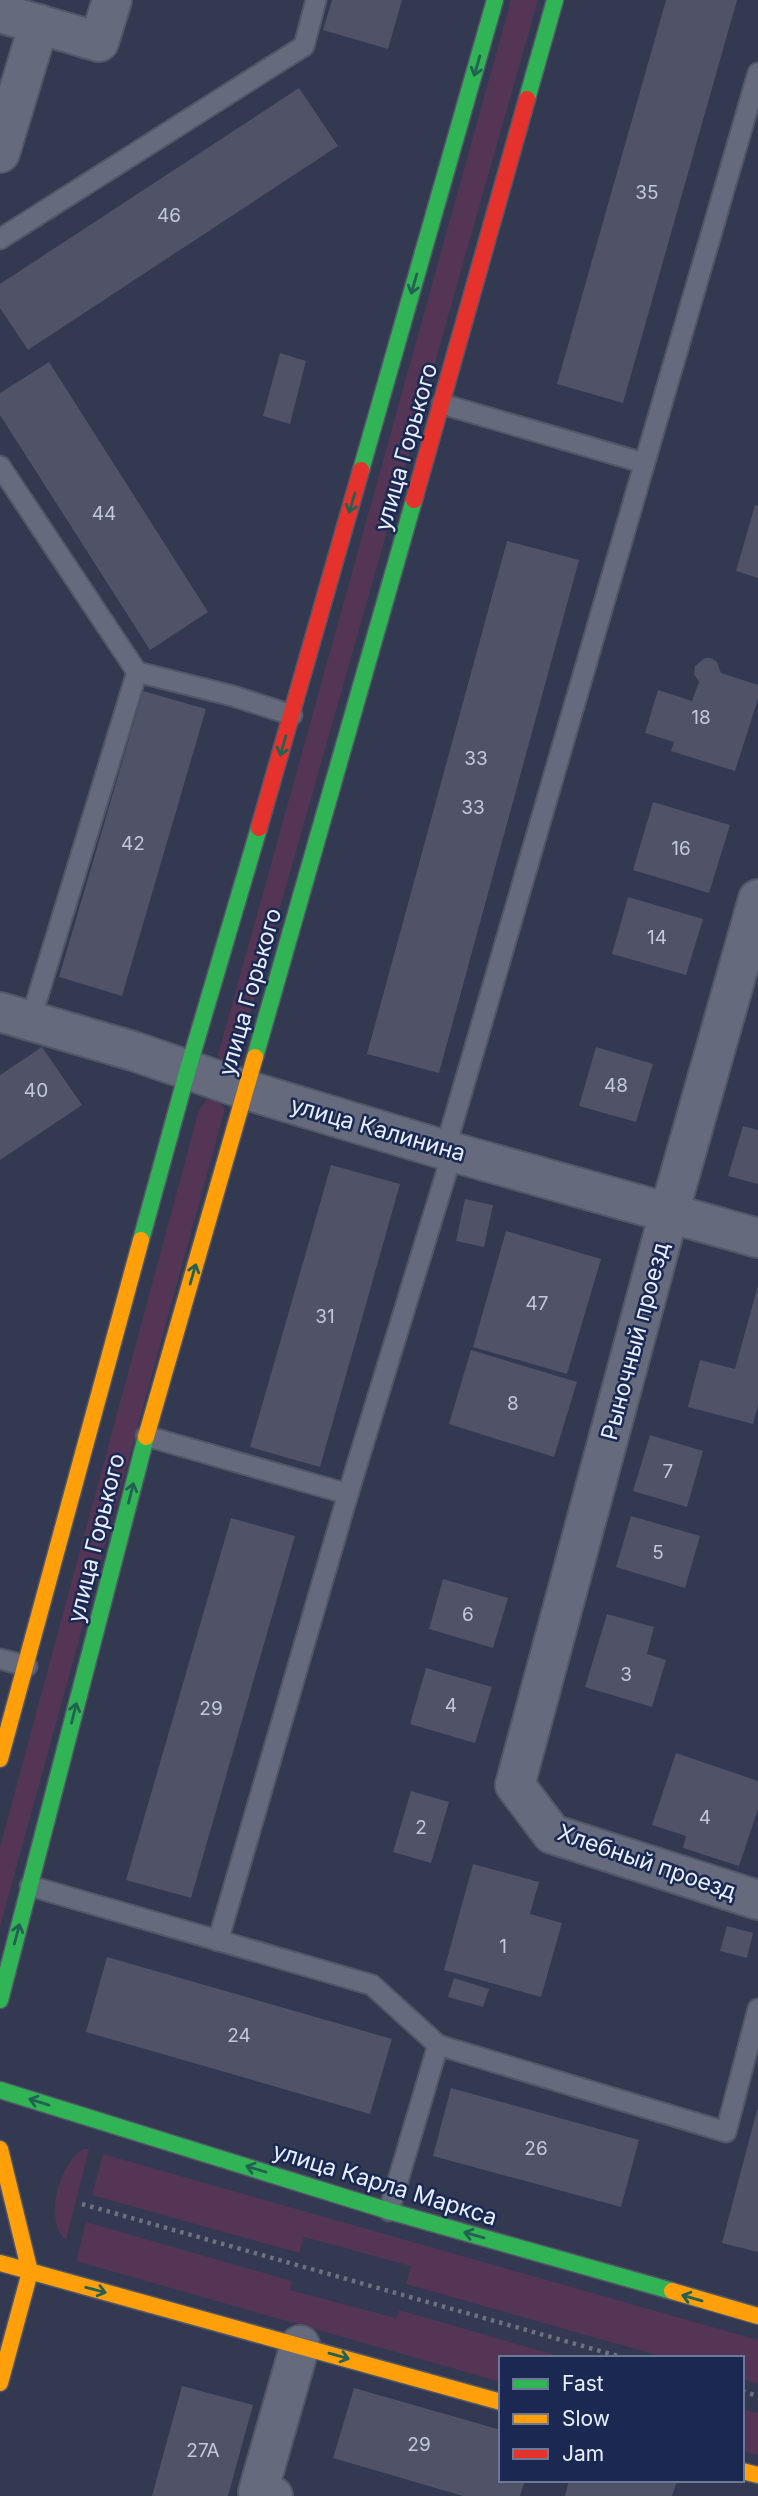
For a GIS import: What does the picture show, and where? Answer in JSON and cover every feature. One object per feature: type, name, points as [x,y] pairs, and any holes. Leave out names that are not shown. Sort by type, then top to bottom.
[{"type":"main road","name":"улица Горького","points":[[0,1759],[188,1069],[292,715],[495,0]]},
{"type":"main road","name":"улица Горького","points":[[0,2000],[146,1436],[555,0]]},
{"type":"main road","name":"улица Карла Маркса","points":[[0,2090],[388,2211],[758,2316]]},
{"type":"main road","points":[[0,2149],[30,2272],[0,2383]]},
{"type":"main road","points":[[0,2263],[499,2401]]},
{"type":"street","points":[[0,12],[99,43],[112,0]]},
{"type":"street","points":[[0,153],[38,24]]},
{"type":"street","name":"Рыночный проезд","points":[[515,1785],[669,1213],[758,899]]},
{"type":"street","name":"улица Калинина","points":[[10,1017],[449,1150],[758,1238]]},
{"type":"street","name":"Хлебный проезд","points":[[515,1785],[552,1834],[758,1899]]},
{"type":"street","points":[[263,2495],[300,2345]]},
{"type":"lane","points":[[0,239],[304,46],[316,0]]},
{"type":"lane","points":[[218,1941],[449,1150],[758,73]]},
{"type":"lane","points":[[442,404],[644,463]]},
{"type":"lane","points":[[0,466],[137,671],[233,696],[292,715]]},
{"type":"lane","points":[[10,1017],[137,671]]},
{"type":"lane","points":[[146,1436],[348,1494]]},
{"type":"lane","points":[[0,1659],[27,1667]]},
{"type":"lane","points":[[30,1886],[372,1985],[438,2045],[726,2132],[758,2009]]},
{"type":"lane","points":[[388,2211],[438,2045]]},
{"type":"path","points":[[82,2204],[618,2356]]},
{"type":"shaded area","points":[[511,0],[538,0],[237,1059],[232,1064],[227,1064],[218,1055]]},
{"type":"shaded area","points":[[206,1100],[217,1100],[225,1109],[0,1927],[0,1847],[199,1110]]},
{"type":"shaded area","points":[[83,2149],[89,2149],[66,2240],[59,2231],[56,2220],[57,2193],[67,2166]]},
{"type":"shaded area","points":[[103,2154],[758,2340],[758,2384],[744,2380],[744,2356],[660,2356],[406,2284],[411,2266],[304,2237],[299,2253],[92,2195]]},
{"type":"shaded area","points":[[86,2222],[292,2281],[290,2290],[396,2318],[399,2310],[558,2356],[499,2356],[499,2381],[76,2261]]},
{"type":"shaded area","points":[[744,2410],[758,2413],[758,2455],[744,2452]]},
{"type":"building","points":[[332,0],[402,0],[388,49],[323,30]]},
{"type":"building","points":[[666,0],[737,0],[623,403],[557,384]]},
{"type":"building","points":[[299,88],[338,146],[28,350],[0,308],[0,284]]},
{"type":"building","points":[[280,353],[306,361],[290,424],[263,416]]},
{"type":"building","points":[[49,362],[208,612],[150,650],[0,415],[0,393]]},
{"type":"building","points":[[755,505],[758,506],[758,578],[736,571]]},
{"type":"building","points":[[507,541],[579,560],[439,1073],[367,1054]]},
{"type":"building","points":[[705,658],[717,662],[721,673],[758,685],[758,699],[735,771],[671,751],[674,742],[645,733],[658,690],[692,701],[699,682],[694,674],[695,666]]},
{"type":"building","points":[[143,691],[206,709],[122,996],[59,977]]},
{"type":"building","points":[[653,802],[730,825],[709,893],[633,870]]},
{"type":"building","points":[[628,897],[703,919],[686,975],[612,954]]},
{"type":"building","points":[[42,1047],[82,1105],[0,1160],[0,1075]]},
{"type":"building","points":[[596,1047],[653,1064],[636,1122],[579,1106]]},
{"type":"building","points":[[743,1126],[758,1130],[758,1184],[728,1176]]},
{"type":"building","points":[[331,1165],[400,1184],[320,1467],[250,1447]]},
{"type":"building","points":[[465,1199],[493,1205],[484,1247],[456,1241]]},
{"type":"building","points":[[506,1231],[601,1259],[567,1374],[473,1347]]},
{"type":"building","points":[[758,1285],[758,1405],[753,1424],[688,1407],[700,1360],[735,1369]]},
{"type":"building","points":[[471,1350],[577,1382],[554,1457],[449,1424]]},
{"type":"building","points":[[650,1435],[703,1451],[687,1507],[633,1491]]},
{"type":"building","points":[[631,1516],[700,1536],[685,1588],[616,1567]]},
{"type":"building","points":[[231,1518],[295,1536],[191,1898],[126,1880]]},
{"type":"building","points":[[443,1579],[508,1598],[493,1648],[429,1629]]},
{"type":"building","points":[[607,1614],[654,1627],[647,1654],[666,1660],[652,1707],[585,1687]]},
{"type":"building","points":[[426,1668],[492,1687],[475,1743],[410,1724]]},
{"type":"building","points":[[676,1753],[758,1781],[758,1809],[739,1866],[683,1848],[686,1836],[652,1825]]},
{"type":"building","points":[[411,1791],[449,1802],[431,1863],[393,1852]]},
{"type":"building","points":[[473,1864],[539,1882],[530,1914],[562,1923],[541,1997],[444,1970]]},
{"type":"building","points":[[727,1926],[753,1933],[747,1958],[720,1951]]},
{"type":"building","points":[[107,1957],[392,2039],[370,2114],[86,2032]]},
{"type":"building","points":[[454,1978],[489,1989],[483,2007],[448,1997]]},
{"type":"building","points":[[451,2088],[639,2140],[621,2207],[433,2156]]},
{"type":"building","points":[[758,2110],[758,2252],[722,2243]]},
{"type":"building","points":[[182,2386],[253,2405],[228,2496],[152,2496]]},
{"type":"building","points":[[354,2388],[499,2429],[499,2482],[524,2482],[520,2496],[463,2496],[333,2458]]},
{"type":"building","points":[[568,2482],[677,2482],[672,2496],[565,2496]]},
{"type":"traffic: fast","points":[[361,470],[495,0]]},
{"type":"traffic: fast","points":[[527,99],[555,0]]},
{"type":"traffic: fast","points":[[255,1057],[414,500]]},
{"type":"traffic: fast","points":[[141,1240],[259,828]]},
{"type":"traffic: fast","points":[[0,2000],[146,1437]]},
{"type":"traffic: fast","points":[[0,2090],[389,2211],[672,2291]]},
{"type":"traffic: slow","points":[[146,1437],[255,1057]]},
{"type":"traffic: slow","points":[[0,1759],[141,1240]]},
{"type":"traffic: slow","points":[[0,2149],[30,2272],[0,2383]]},
{"type":"traffic: slow","points":[[0,2263],[499,2401]]},
{"type":"traffic: slow","points":[[672,2291],[758,2316]]},
{"type":"traffic: slow","points":[[744,2472],[758,2475]]},
{"type":"traffic: jam","points":[[414,500],[527,99]]},
{"type":"traffic: jam","points":[[259,828],[361,470]]}]
